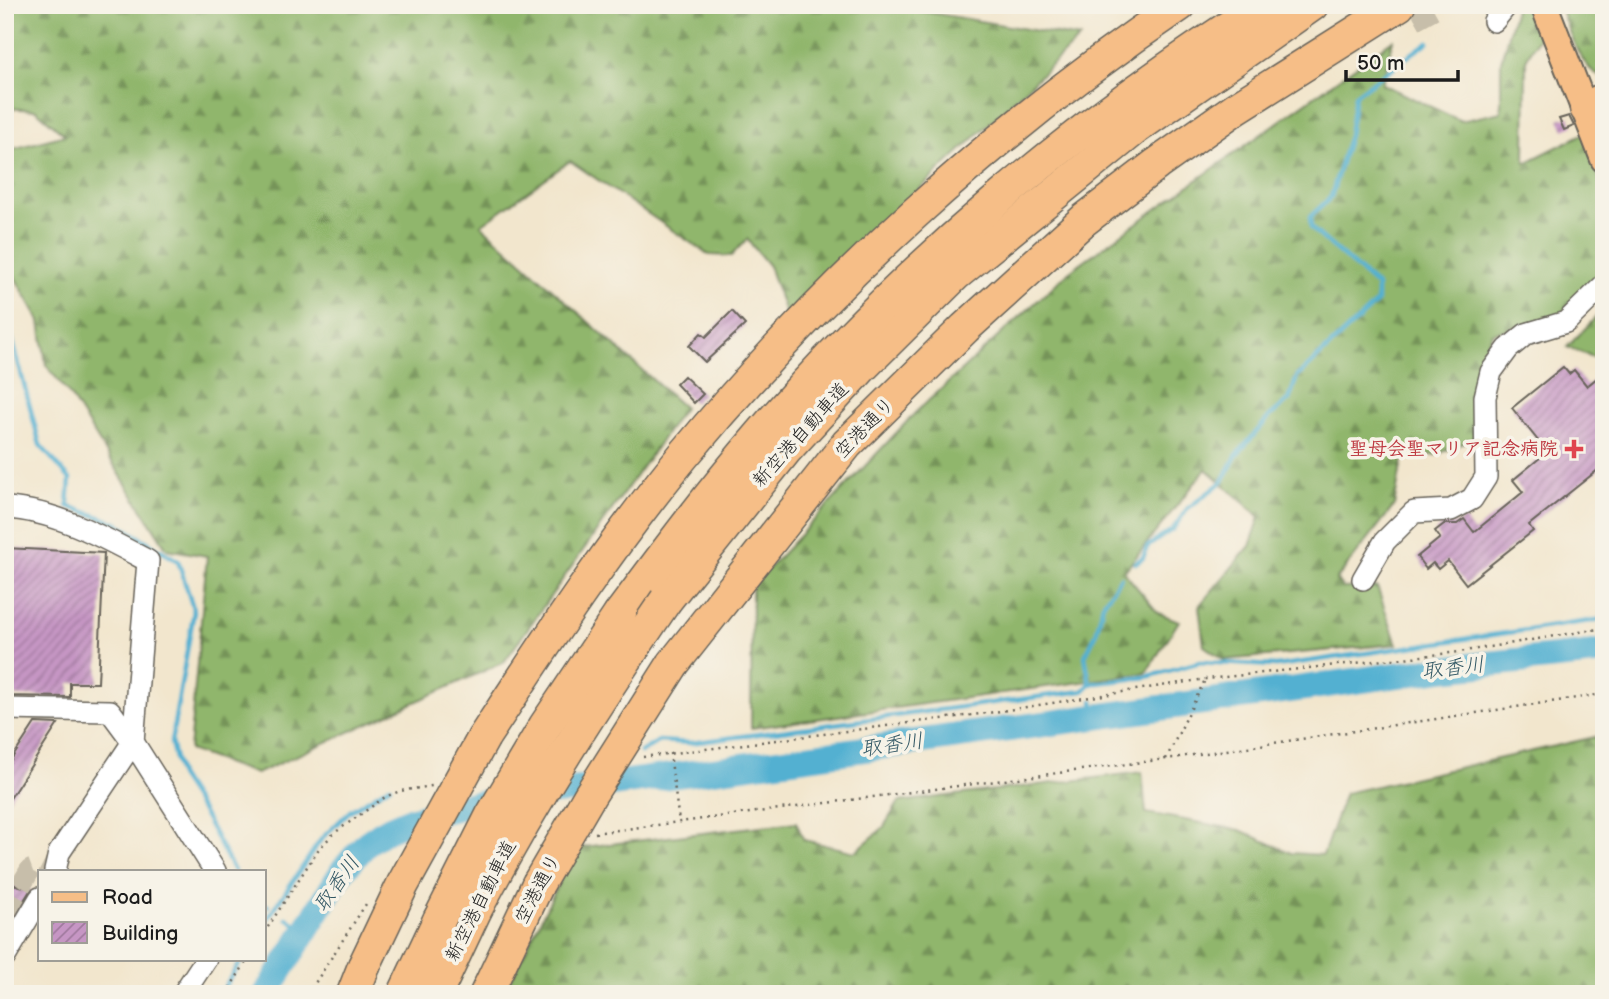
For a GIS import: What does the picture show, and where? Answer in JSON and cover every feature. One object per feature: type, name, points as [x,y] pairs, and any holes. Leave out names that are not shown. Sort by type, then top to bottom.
[{"type":"highway","name":"新空港自動車道","points":[[404,994],[492,815],[545,726],[620,614],[686,525],[762,432],[843,345],[936,254],[1034,171],[1117,107],[1264,5]]},
{"type":"highway","name":"新空港自動車道","points":[[436,994],[519,826],[572,738],[666,600],[785,451],[864,365],[955,275],[1136,128],[1312,5]]},
{"type":"highway","name":"空港通り","points":[[486,994],[538,884],[590,795],[673,664],[847,444],[975,319],[1084,220],[1236,108],[1399,5]]},
{"type":"highway","points":[[359,980],[403,884],[484,737],[553,631],[682,458],[757,371],[870,256],[997,144],[1164,10]]},
{"type":"main road","points":[[1544,5],[1595,103],[1604,159]]},
{"type":"lane","points":[[1363,579],[1385,541],[1414,512],[1451,510],[1472,499],[1486,477],[1485,397],[1491,372],[1508,349],[1526,334],[1566,323],[1604,285]]},
{"type":"lane","points":[[5,508],[24,509],[101,536],[148,561],[133,743],[59,853],[55,870]]},
{"type":"lane","points":[[5,709],[110,711],[214,870]]},
{"type":"lane","points":[[5,957],[38,901]]},
{"type":"lane","points":[[183,994],[205,960]]},
{"type":"path","points":[[643,757],[988,713],[1206,679],[1459,652],[1604,628]]},
{"type":"path","points":[[1166,759],[1200,685],[1206,679]]},
{"type":"path","points":[[670,755],[676,816],[679,822],[1166,759],[1604,694]]},
{"type":"path","points":[[266,930],[318,850],[333,834],[384,797],[401,791],[440,785]]},
{"type":"path","points":[[226,994],[247,960]]},
{"type":"green space","points":[[5,5],[919,5],[920,11],[1080,38],[786,315],[769,266],[747,239],[731,256],[709,255],[570,161],[481,225],[684,408],[504,662],[256,774],[189,750],[207,556],[167,549],[69,394],[46,365],[40,321],[5,260],[5,151],[65,135],[36,110],[5,108]]},
{"type":"green space","points":[[1516,5],[1530,5],[1542,32],[1526,59],[1525,163],[1585,133],[1604,194],[1604,273],[1565,315],[1492,333],[1476,385],[1478,436],[1436,455],[1403,455],[1394,506],[1336,580],[1343,588],[1377,587],[1397,644],[1224,660],[1204,646],[1199,606],[1250,546],[1260,517],[1206,469],[1124,572],[1158,613],[1179,621],[1146,673],[751,728],[752,586],[915,413],[1071,270],[1393,40],[1382,84],[1461,121],[1501,112],[1501,61]]},
{"type":"green space","points":[[1559,5],[1604,5],[1604,79],[1587,66],[1581,57]]},
{"type":"green space","points":[[1604,309],[1604,361],[1567,347]]},
{"type":"green space","points":[[1604,735],[1604,994],[504,994],[576,848],[796,822],[804,840],[855,852],[883,828],[899,802],[1142,772],[1146,813],[1240,830],[1291,853],[1323,855],[1345,793]]},
{"type":"building","points":[[1569,116],[1574,126],[1564,130],[1559,119]]},
{"type":"building","points":[[732,311],[745,325],[705,362],[689,346],[701,333],[706,337]]},
{"type":"building","points":[[1563,367],[1569,374],[1574,370],[1587,386],[1597,378],[1604,386],[1604,465],[1529,525],[1533,531],[1466,584],[1448,561],[1438,569],[1433,563],[1426,569],[1417,557],[1440,538],[1435,531],[1444,524],[1457,524],[1464,519],[1474,532],[1523,492],[1513,480],[1547,452],[1512,408]]},
{"type":"building","points":[[684,376],[703,394],[694,403],[676,384]]},
{"type":"building","points":[[5,548],[104,553],[98,683],[70,683],[70,697],[5,696]]},
{"type":"building","points":[[35,723],[58,724],[5,806],[5,769]]},
{"type":"building","points":[[5,882],[31,889],[5,931]]},
{"type":"waterway","points":[[1135,563],[1143,558],[1147,547],[1173,529],[1187,509],[1223,481],[1236,456],[1270,416],[1289,400],[1297,377],[1377,302],[1377,286],[1311,228],[1310,217],[1331,197],[1349,135],[1355,95],[1428,42]]},
{"type":"waterway","points":[[5,312],[40,445],[70,479],[68,506],[117,523],[178,561],[194,611],[171,742],[179,776],[203,813],[233,870]]},
{"type":"waterway","points":[[1090,684],[1085,656],[1096,634],[1103,604],[1121,577]]},
{"type":"waterway","points":[[641,752],[659,741],[690,743],[1083,691],[1090,684],[1146,677],[1200,662],[1276,666],[1604,619]]},
{"type":"waterway","name":"取香川","points":[[266,994],[343,870],[367,843],[386,830],[409,820],[468,805],[634,781],[1441,669],[1604,652]]},
{"type":"waterway","points":[[1093,701],[1096,717]]},
{"type":"waterway","points":[[266,921],[322,838],[350,811],[390,786]]},
{"type":"waterway","points":[[287,918],[307,932]]},
{"type":"waterway","points":[[220,994],[241,960]]},
{"type":"tunnel","points":[[1419,5],[1433,30]]},
{"type":"tunnel","points":[[5,913],[30,870],[41,866],[49,870]]},
{"type":"place","name":"聖母会聖マリア記念病院","points":[[1574,449]]}]
